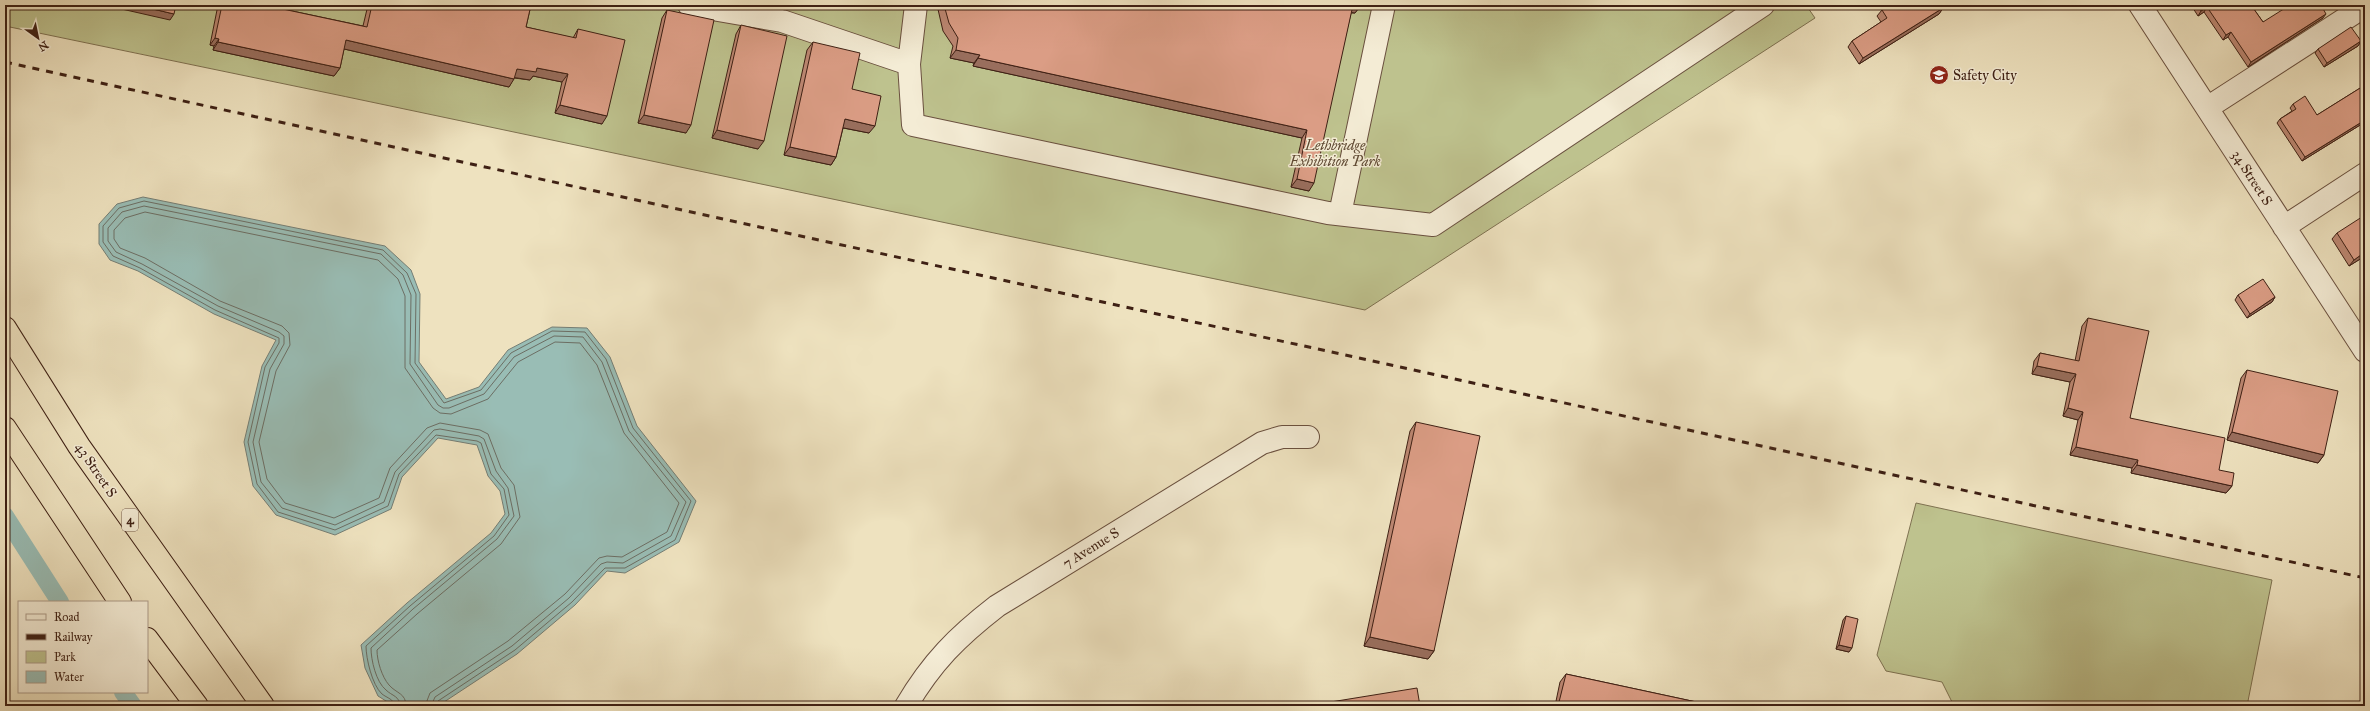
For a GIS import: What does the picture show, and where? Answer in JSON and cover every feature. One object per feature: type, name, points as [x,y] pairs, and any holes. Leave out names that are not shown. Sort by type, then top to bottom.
[{"type":"highway","name":"43 Street S","points":[[5,328],[79,446],[263,706]]},
{"type":"highway","points":[[5,428],[119,601]]},
{"type":"highway","points":[[148,640],[197,706]]},
{"type":"street","points":[[689,5],[782,21],[909,64]]},
{"type":"street","points":[[916,5],[909,64],[913,125],[1340,214],[1433,225],[1763,5]]},
{"type":"street","points":[[1340,214],[1384,5]]},
{"type":"street","name":"34 Street S","points":[[2140,5],[2284,227],[2361,336]]},
{"type":"street","points":[[2207,108],[2365,6]]},
{"type":"street","points":[[2284,227],[2365,174]]},
{"type":"street","name":"7 Avenue S","points":[[906,706],[921,682],[959,636],[997,606],[1262,443],[1282,437],[1308,437]]},
{"type":"green space","name":"Lethbridge Exhibition Park","points":[[5,5],[1806,5],[1815,18],[1365,310],[5,26]]},
{"type":"green space","points":[[1916,503],[2272,580],[2247,706],[1954,706],[1942,682],[1886,671],[1877,655]]},
{"type":"water","points":[[143,197],[385,246],[411,270],[420,294],[419,362],[446,399],[479,387],[508,350],[552,327],[587,328],[610,357],[637,426],[696,501],[679,542],[625,573],[607,571],[575,605],[517,654],[438,706],[394,706],[378,696],[365,668],[361,645],[407,603],[491,533],[505,514],[500,491],[488,476],[477,445],[438,438],[402,477],[391,509],[335,535],[276,515],[253,486],[244,442],[262,366],[276,340],[214,314],[138,271],[110,260],[99,244],[99,224],[117,204]]},
{"type":"building","points":[[136,5],[176,5],[174,14]]},
{"type":"building","points":[[222,5],[264,5],[367,27],[372,5],[531,5],[526,27],[576,38],[578,29],[625,40],[607,116],[560,105],[568,74],[537,68],[536,72],[517,69],[514,79],[346,40],[340,68],[218,42],[219,39],[215,38]]},
{"type":"building","points":[[944,5],[1353,5],[1314,183],[1297,179],[1307,130],[978,58],[980,55],[956,50],[958,38],[949,23]]},
{"type":"building","points":[[1888,5],[1941,5],[1943,8],[1863,58],[1852,41],[1887,18],[1882,10]]},
{"type":"building","points":[[2198,5],[2251,5],[2263,22],[2290,5],[2321,5],[2326,14],[2251,62],[2231,32],[2226,35],[2207,7],[2201,11]]},
{"type":"building","points":[[667,10],[714,20],[691,125],[644,115]]},
{"type":"building","points":[[741,25],[787,36],[764,141],[717,130]]},
{"type":"building","points":[[2351,27],[2361,41],[2327,63],[2318,49]]},
{"type":"building","points":[[813,42],[860,53],[852,89],[881,96],[875,126],[845,119],[836,157],[790,147]]},
{"type":"building","points":[[2365,85],[2365,120],[2305,157],[2280,119],[2296,109],[2293,104],[2305,96],[2317,115]]},
{"type":"building","points":[[2365,215],[2365,252],[2354,260],[2337,233]]},
{"type":"building","points":[[2263,279],[2275,297],[2250,314],[2238,295]]},
{"type":"building","points":[[2088,318],[2149,331],[2130,418],[2225,438],[2219,470],[2234,473],[2232,486],[2137,465],[2138,460],[2076,447],[2083,412],[2068,408],[2076,374],[2037,366],[2040,353],[2079,361]]},
{"type":"building","points":[[2247,370],[2338,391],[2324,455],[2232,432]]},
{"type":"building","points":[[1416,422],[1480,436],[1434,651],[1370,637]]},
{"type":"building","points":[[1846,616],[1858,619],[1852,648],[1839,645]]},
{"type":"building","points":[[1566,674],[1715,706],[1558,706]]},
{"type":"building","points":[[1417,688],[1420,706],[1306,706]]},
{"type":"waterway","points":[[5,516],[59,601]]},
{"type":"waterway","points":[[124,693],[133,706]]},
{"type":"railway","points":[[5,62],[2365,578]]},
{"type":"place","name":"Safety City","points":[[1939,75]]}]
